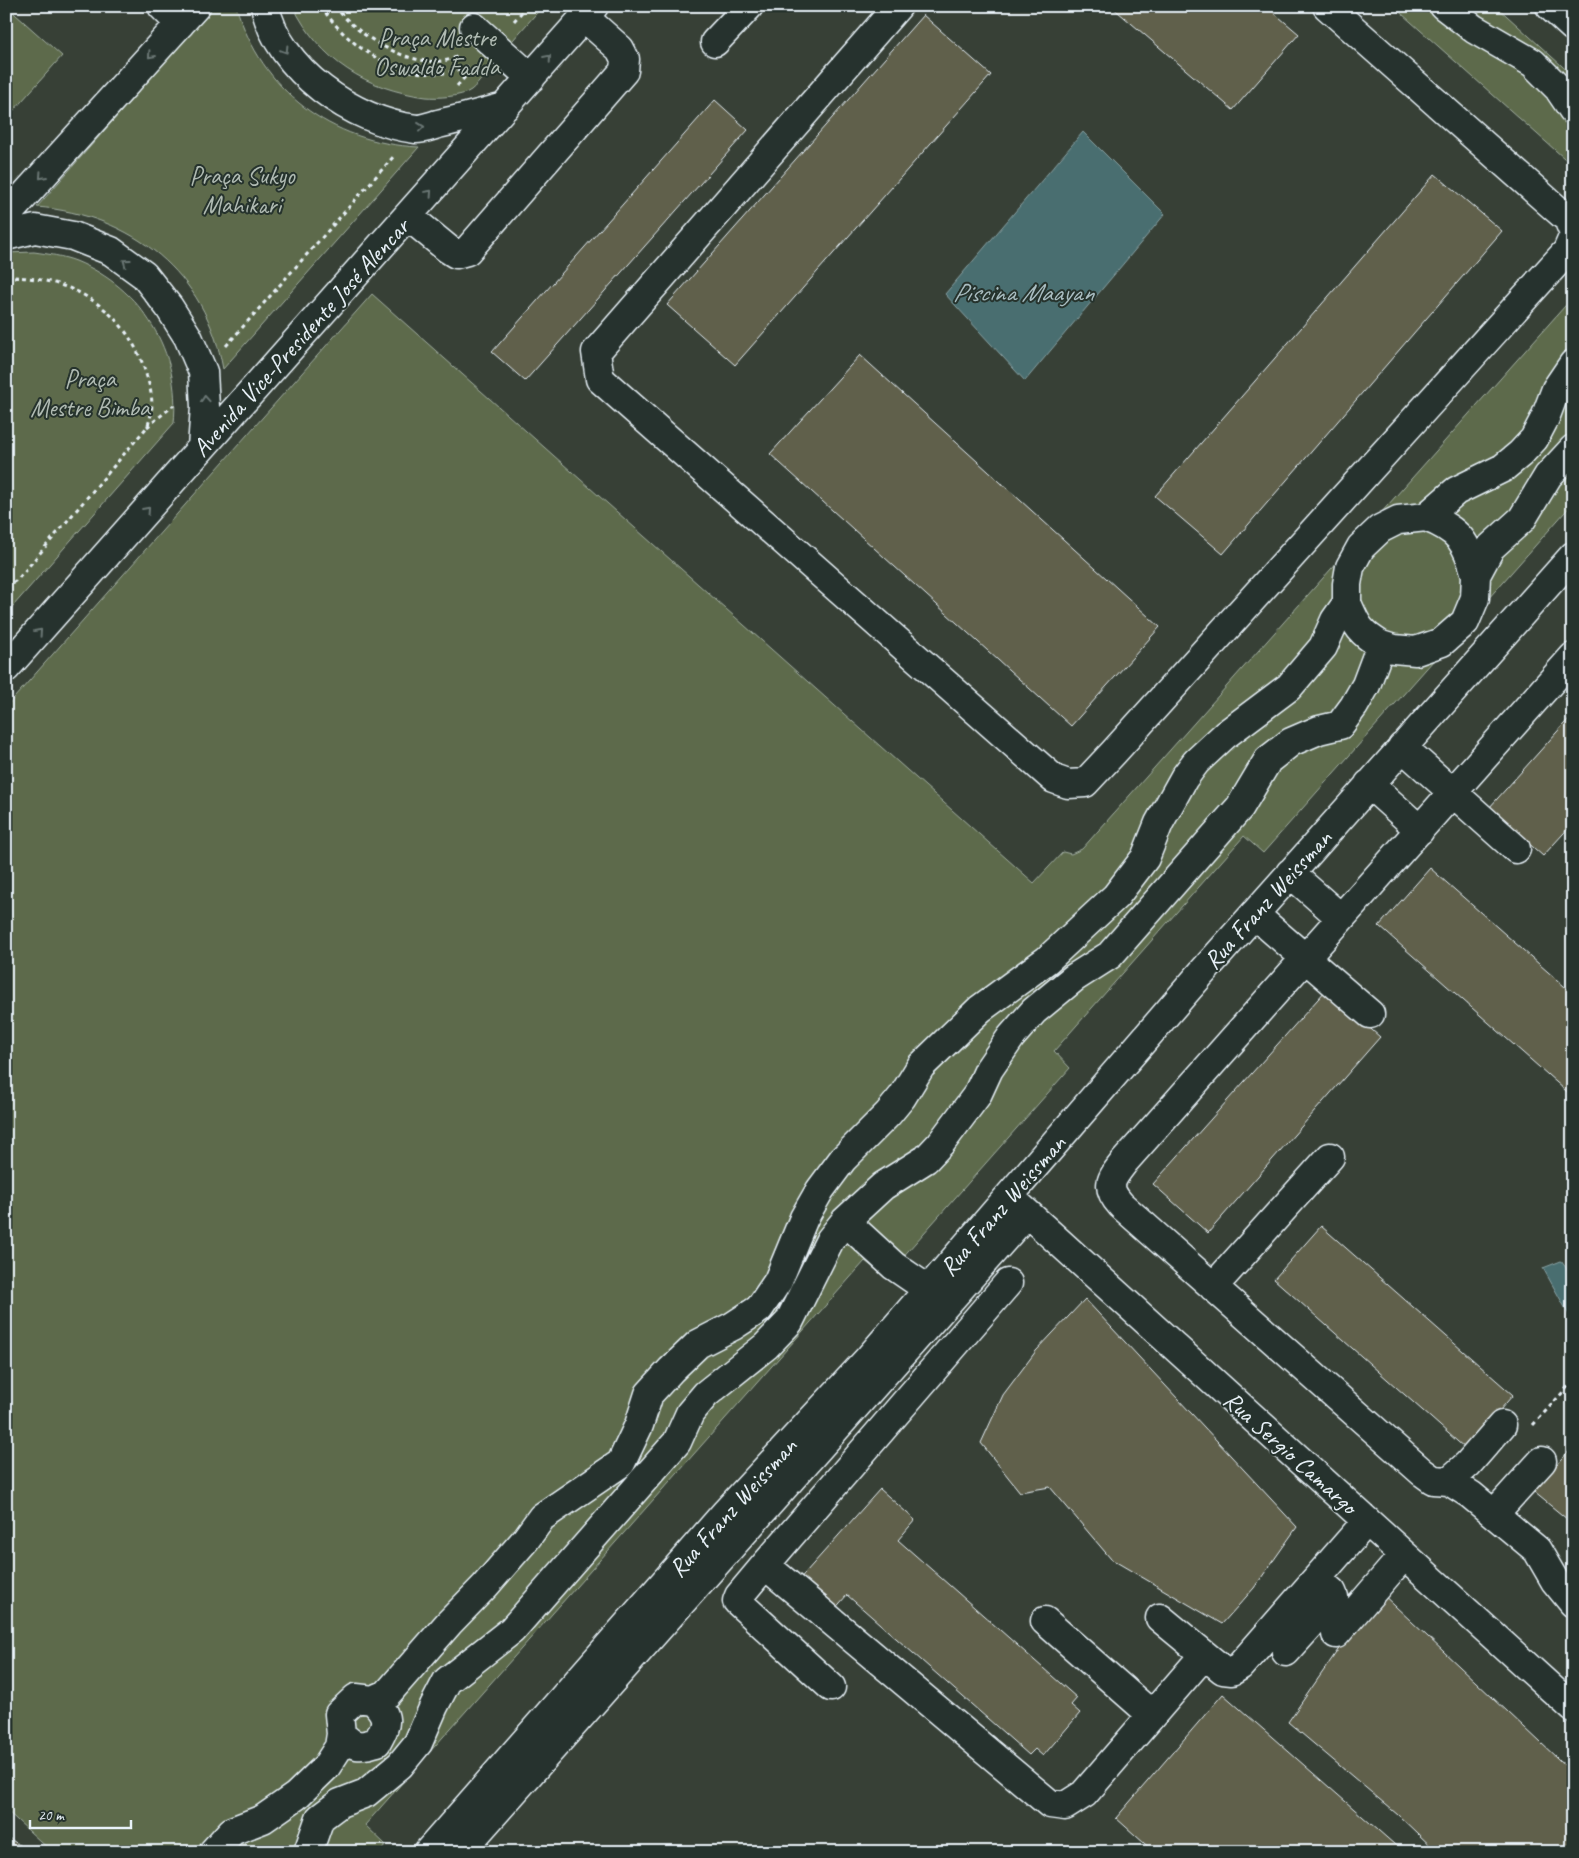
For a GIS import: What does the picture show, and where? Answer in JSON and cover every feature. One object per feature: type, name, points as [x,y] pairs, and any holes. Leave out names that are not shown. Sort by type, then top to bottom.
[{"type":"street","points":[[265,6],[267,17],[286,53],[313,83],[347,104],[379,120],[418,129],[505,107]]},
{"type":"street","points":[[716,42],[749,6]]},
{"type":"street","points":[[898,6],[596,352],[600,380],[1054,779],[1068,784],[1085,783],[1114,752],[1558,262],[1567,251],[1573,237]]},
{"type":"street","points":[[1327,6],[1568,219],[1573,231]]},
{"type":"street","points":[[1444,6],[1474,29],[1533,63],[1558,88],[1573,110]]},
{"type":"street","points":[[1550,6],[1573,27]]},
{"type":"street","points":[[6,216],[179,12]]},
{"type":"street","points":[[408,216],[456,254],[467,251],[624,71],[625,59],[620,49],[589,12]]},
{"type":"street","name":"Avenida Vice-Presidente José Alencar","points":[[6,668],[589,12]]},
{"type":"street","points":[[483,36],[531,78]]},
{"type":"street","points":[[6,236],[36,229],[73,236],[111,251],[144,275],[188,337],[203,372],[205,407],[202,447]]},
{"type":"street","points":[[1426,517],[1456,491],[1503,468],[1520,454],[1534,439],[1545,418],[1556,389],[1573,364]]},
{"type":"street","points":[[1476,575],[1491,547],[1522,519],[1548,476],[1573,449]]},
{"type":"street","points":[[1426,517],[1440,522],[1456,534],[1469,550],[1476,575],[1475,598],[1464,622],[1442,642],[1416,651],[1394,649],[1381,645],[1367,637],[1356,626],[1347,603],[1346,584],[1350,567],[1361,547],[1380,529],[1398,520],[1426,517]]},
{"type":"street","name":"Rua Franz Weissman","points":[[428,1852],[726,1512],[870,1357],[929,1290],[1018,1205],[1254,914],[1573,556]]},
{"type":"street","points":[[213,1852],[232,1831],[263,1820],[296,1796],[326,1768],[339,1747],[341,1734],[338,1714],[356,1698],[373,1700],[387,1694],[449,1623],[526,1540],[542,1517],[621,1463],[639,1424],[649,1394],[698,1344],[733,1326],[759,1309],[778,1282],[804,1218],[820,1190],[843,1159],[888,1114],[902,1097],[921,1066],[980,1009],[1047,960],[1116,896],[1145,858],[1159,824],[1184,778],[1196,762],[1225,735],[1289,687],[1323,647],[1335,620],[1347,603]]},
{"type":"street","points":[[308,1852],[320,1818],[340,1803],[366,1794],[400,1765],[418,1743],[447,1681],[512,1630],[677,1442],[690,1414],[706,1394],[766,1346],[789,1322],[830,1240],[845,1221],[883,1186],[926,1159],[977,1095],[988,1069],[1011,1037],[1034,1011],[1074,978],[1110,955],[1240,807],[1268,760],[1291,742],[1319,730],[1340,725],[1366,686],[1381,645]]},
{"type":"street","points":[[1573,657],[1125,1161],[1117,1171],[1111,1187],[1112,1194],[1121,1205],[1422,1472],[1433,1480],[1449,1481],[1471,1495],[1537,1550],[1556,1581],[1573,1603]]},
{"type":"street","points":[[1402,747],[1516,849]]},
{"type":"street","points":[[1369,784],[1420,830]]},
{"type":"street","points":[[1290,873],[1341,918]]},
{"type":"street","points":[[1254,914],[1370,1014]]},
{"type":"street","points":[[1213,1287],[1330,1157]]},
{"type":"street","points":[[460,1852],[1018,1205]]},
{"type":"street","name":"Rua Sergio Camargo","points":[[1018,1205],[1573,1708]]},
{"type":"street","points":[[845,1221],[894,1266],[929,1290]]},
{"type":"street","points":[[831,1687],[737,1601],[739,1596],[1008,1283]]},
{"type":"street","points":[[1449,1481],[1468,1464],[1502,1425]]},
{"type":"street","points":[[1494,1514],[1542,1461]]},
{"type":"street","points":[[1160,1618],[1223,1670],[1232,1671],[1240,1666],[1367,1521]]},
{"type":"street","points":[[1336,1634],[1404,1555]]},
{"type":"street","points":[[765,1564],[1050,1804],[1065,1806],[1084,1794],[1204,1655]]},
{"type":"street","points":[[1286,1652],[1334,1597],[1332,1592],[1317,1579]]},
{"type":"street","points":[[1045,1621],[1152,1715]]},
{"type":"street","points":[[341,1734],[350,1743],[361,1747],[377,1742],[386,1725],[384,1711],[373,1700]]},
{"type":"path","points":[[321,6],[342,31],[364,52],[395,67],[415,72],[444,73],[476,65],[452,91]]},
{"type":"path","points":[[335,6],[355,28],[372,40],[408,57],[432,62],[451,60],[469,50],[483,36],[527,6]]},
{"type":"path","points":[[6,587],[18,579],[147,427],[176,403],[418,129]]},
{"type":"path","points":[[6,276],[32,277],[70,287],[110,313],[124,327],[141,358],[151,390],[152,415],[147,427]]},
{"type":"green space","points":[[6,6],[62,56],[6,119]]},
{"type":"green space","name":"Praça Sukyo Mahikari","points":[[214,6],[236,6],[248,36],[263,63],[282,87],[304,107],[329,123],[357,135],[387,143],[419,147],[223,369],[214,335],[200,304],[182,278],[159,255],[133,236],[104,222],[72,212],[37,207]]},
{"type":"green space","name":"Praça Mestre Oswaldo Fadda","points":[[293,6],[543,6],[471,90],[455,96],[426,97],[384,87],[347,69],[331,57],[317,42]]},
{"type":"green space","points":[[1393,6],[1496,6],[1573,76],[1573,166]]},
{"type":"green space","name":"Praça Mestre Bimba","points":[[34,252],[76,261],[99,273],[120,288],[138,305],[152,326],[163,348],[171,372],[175,397],[174,423],[6,614],[6,253]]},
{"type":"green space","points":[[372,294],[1034,883],[1063,852],[1071,854],[1082,849],[1573,297],[1573,503],[1263,853],[1244,836],[1054,1051],[1070,1068],[885,1277],[865,1261],[365,1825],[386,1845],[380,1852],[52,1852],[6,1810],[6,707]]},
{"type":"water","name":"Piscina Maayan","points":[[1083,132],[1165,214],[1025,381],[945,294]]},
{"type":"water","points":[[1561,1261],[1573,1277],[1573,1322],[1543,1268]]},
{"type":"building","points":[[1111,6],[1266,6],[1299,34],[1233,110]]},
{"type":"building","points":[[923,15],[991,75],[735,365],[667,305]]},
{"type":"building","points":[[715,100],[748,130],[525,381],[492,352]]},
{"type":"building","points":[[1435,174],[1502,231],[1223,554],[1155,496]]},
{"type":"building","points":[[860,355],[1160,627],[1071,726],[770,454]]},
{"type":"building","points":[[1573,714],[1573,823],[1543,856],[1489,808]]},
{"type":"building","points":[[1430,868],[1573,994],[1573,1097],[1379,926]]},
{"type":"building","points":[[1326,990],[1380,1037],[1208,1233],[1153,1184]]},
{"type":"building","points":[[1321,1226],[1513,1395],[1466,1449],[1274,1279]]},
{"type":"building","points":[[1085,1299],[1297,1527],[1254,1588],[1222,1624],[1111,1559],[1050,1487],[1020,1492],[981,1443],[1003,1395],[1036,1351]]},
{"type":"building","points":[[1573,1446],[1573,1524],[1534,1492]]},
{"type":"building","points":[[880,1489],[915,1520],[898,1540],[1077,1698],[1071,1705],[1080,1713],[1043,1756],[1035,1749],[1029,1755],[847,1595],[832,1612],[797,1582]]},
{"type":"building","points":[[1379,1591],[1573,1773],[1573,1852],[1437,1852],[1398,1815],[1288,1722]]},
{"type":"building","points":[[1223,1694],[1403,1852],[1154,1852],[1116,1818]]},
{"type":"building","points":[[6,1836],[22,1847],[18,1852],[6,1852]]}]
